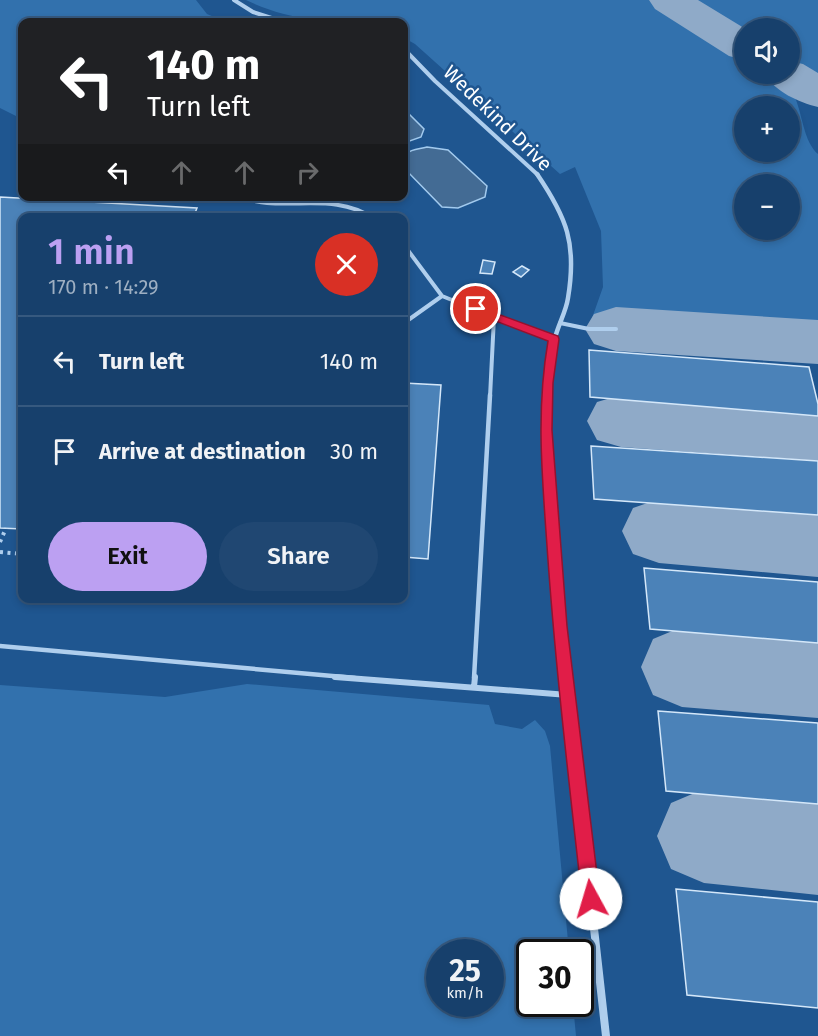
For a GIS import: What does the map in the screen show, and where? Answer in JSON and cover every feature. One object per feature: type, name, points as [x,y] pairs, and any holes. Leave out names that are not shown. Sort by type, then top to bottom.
[{"type":"street","points":[[234,0],[252,12],[271,18]]},
{"type":"street","name":"Wedekind Drive","points":[[408,53],[435,81],[536,172],[553,197],[568,228],[572,259],[568,300],[554,339],[547,383],[546,430],[560,626],[606,1036]]},
{"type":"lane","points":[[257,201],[335,203],[367,213]]},
{"type":"lane","points":[[408,250],[442,296],[554,339]]},
{"type":"lane","points":[[408,320],[442,296]]},
{"type":"lane","points":[[474,687],[494,317]]},
{"type":"lane","points":[[560,323],[589,329],[616,329]]},
{"type":"lane","points":[[0,646],[232,669],[568,694]]},
{"type":"path","points":[[0,542],[6,528]]},
{"type":"path","points":[[0,552],[18,554]]},
{"type":"shaded area","points":[[0,0],[196,0],[207,14],[216,18],[18,18],[18,117],[0,108]]},
{"type":"shaded area","points":[[246,0],[653,0],[734,51],[734,84],[786,84],[794,96],[734,96],[734,162],[800,162],[800,113],[806,134],[818,154],[818,334],[591,321],[603,287],[601,231],[575,167],[560,174],[408,40],[408,18],[304,18],[284,14]]},
{"type":"shaded area","points":[[688,0],[818,0],[818,76],[800,67],[800,18],[734,18],[734,28]]},
{"type":"shaded area","points":[[408,113],[424,129],[421,137],[408,142]]},
{"type":"shaded area","points":[[427,147],[448,150],[487,186],[485,197],[458,208],[442,207],[408,172],[408,153]]},
{"type":"shaded area","points":[[247,684],[489,705],[495,724],[522,729],[535,720],[545,731],[550,746],[568,939],[516,939],[516,1017],[574,1017],[576,1036],[0,1036],[0,685],[165,697]]},
{"type":"building","points":[[0,197],[18,198],[18,201],[72,201],[197,208],[195,213],[18,213],[18,529],[0,528]]},
{"type":"building","points":[[483,260],[495,262],[492,274],[480,273]]},
{"type":"building","points":[[522,266],[529,270],[521,277],[513,272]]},
{"type":"building","points":[[589,350],[809,367],[818,404],[818,416],[590,397]]},
{"type":"building","points":[[408,383],[441,385],[428,559],[408,557]]},
{"type":"building","points":[[591,446],[818,461],[818,515],[594,499]]},
{"type":"building","points":[[644,568],[818,582],[818,643],[650,629]]},
{"type":"building","points":[[658,711],[818,723],[818,804],[666,791]]},
{"type":"building","points":[[676,889],[818,902],[818,1008],[687,995]]},
{"type":"taxiway","points":[[669,0],[734,41]]},
{"type":"taxiway","points":[[800,82],[818,93]]},
{"type":"taxiway","points":[[616,329],[818,342]]},
{"type":"taxiway","points":[[621,421],[818,434]]},
{"type":"taxiway","points":[[659,531],[818,544]]},
{"type":"taxiway","points":[[682,667],[818,678]]},
{"type":"taxiway","points":[[704,836],[818,848]]},
{"type":"route","points":[[476,309],[554,339],[547,383],[546,430],[560,626],[591,899]]}]
